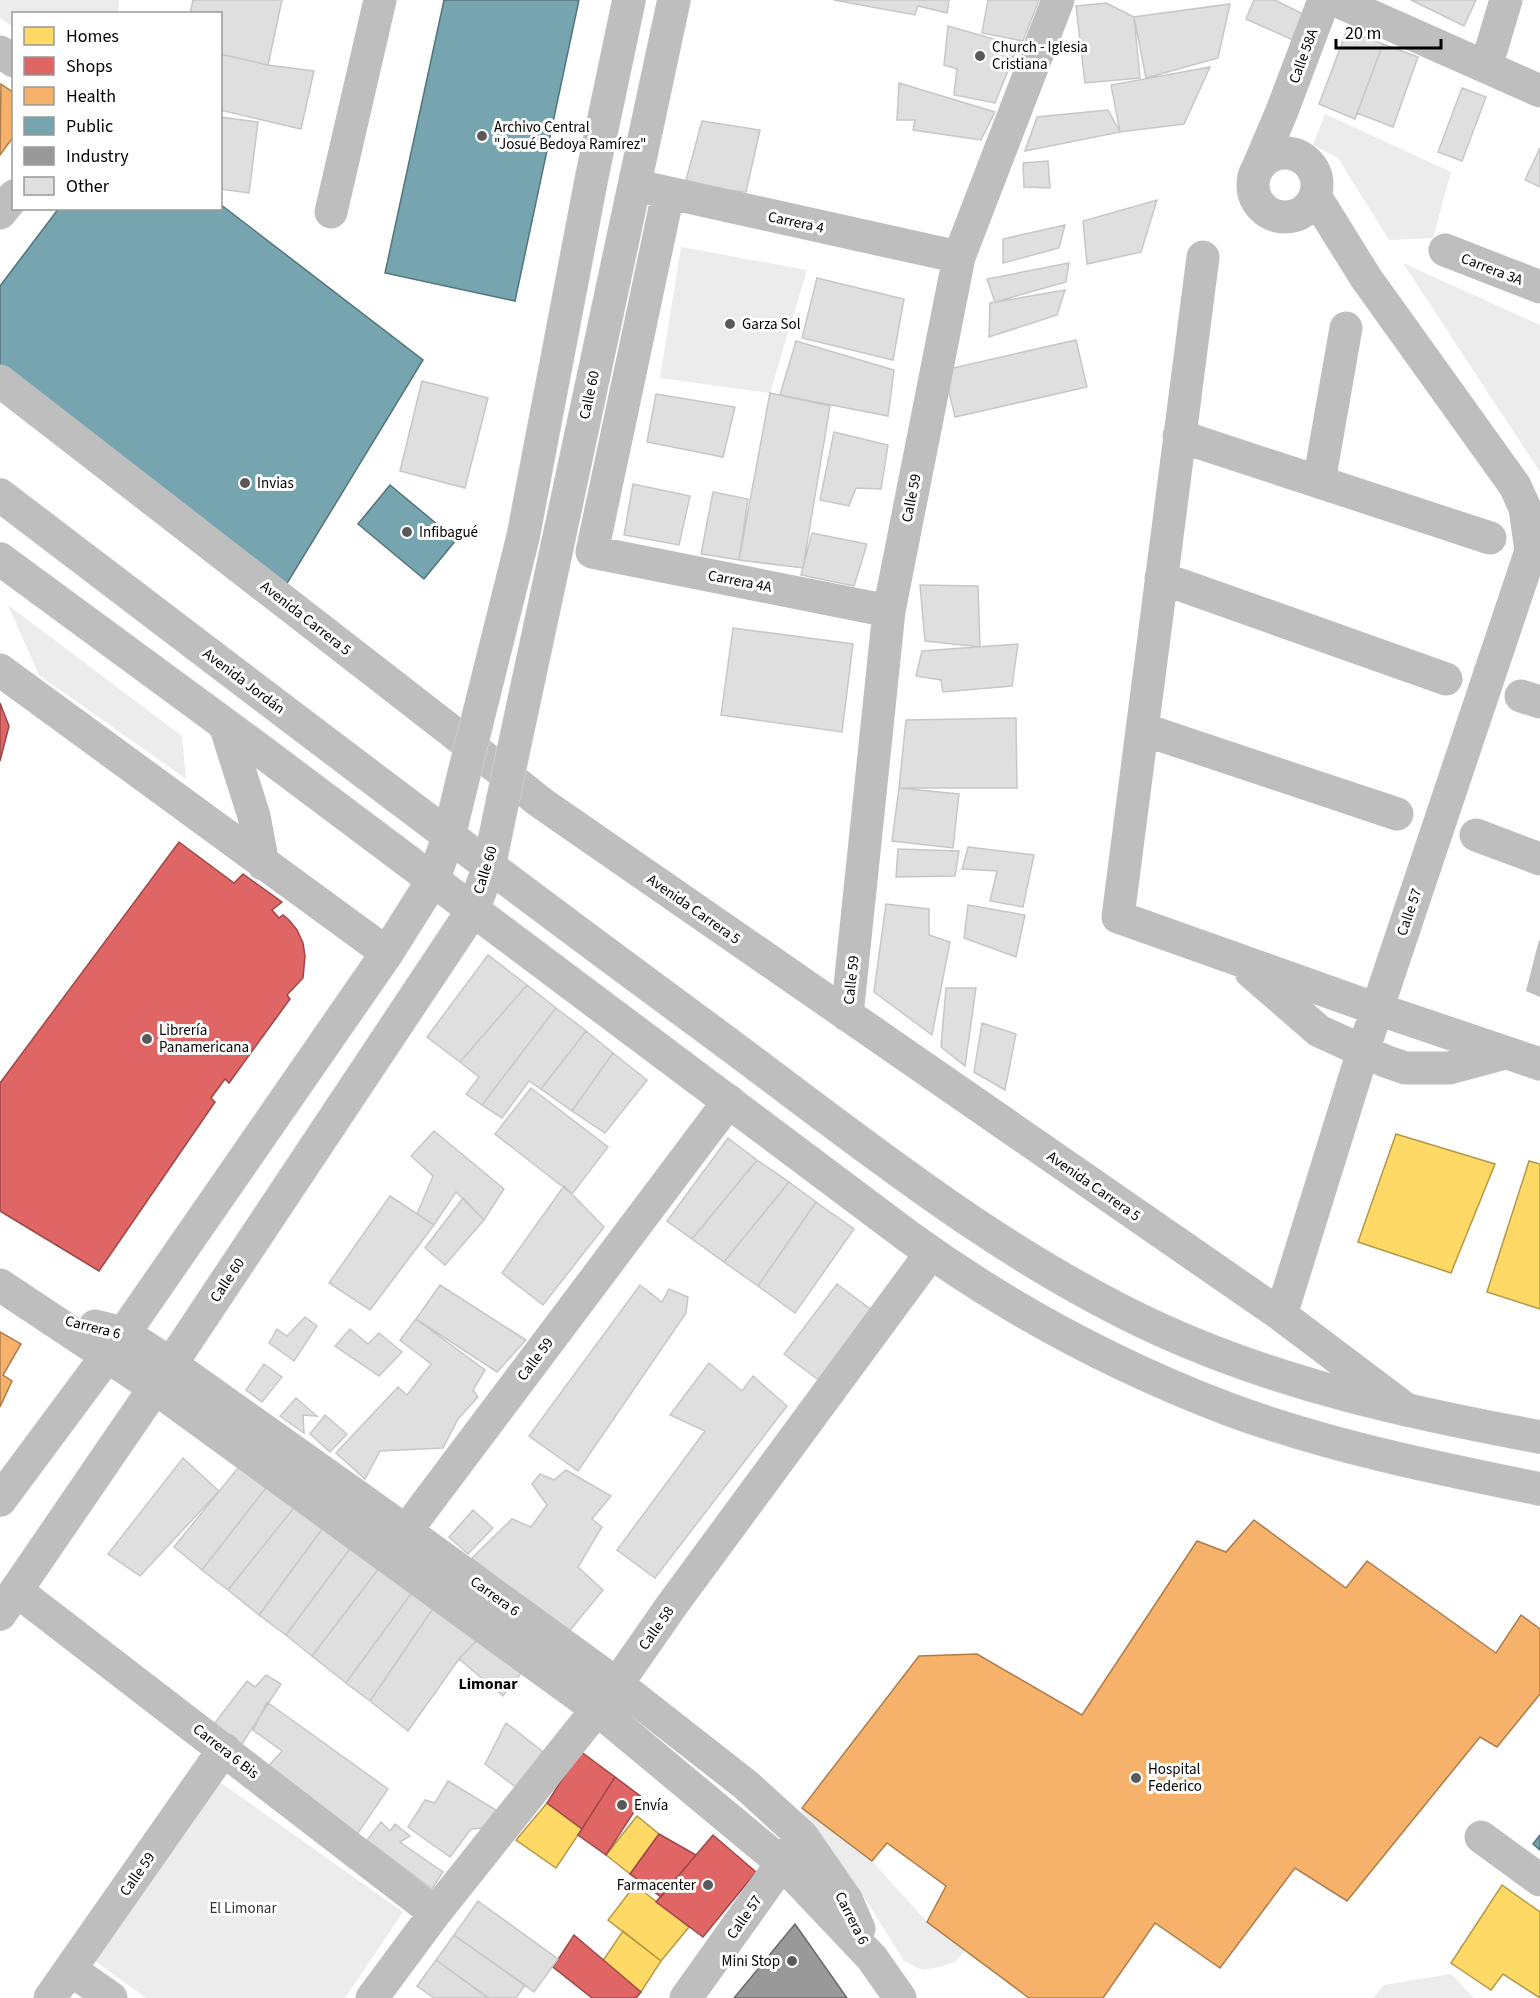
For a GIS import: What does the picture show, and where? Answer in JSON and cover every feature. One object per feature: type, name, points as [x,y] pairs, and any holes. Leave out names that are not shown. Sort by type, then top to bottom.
[{"type":"street","points":[[331,212],[380,0]]},
{"type":"street","points":[[0,1500],[115,1344],[387,953],[433,880],[449,836],[523,537],[592,176],[629,0]]},
{"type":"street","name":"Calle 60","points":[[8,1602],[163,1376],[473,910],[489,867],[674,0]]},
{"type":"street","name":"Calle 59","points":[[847,1016],[889,611],[959,257],[1058,0]]},
{"type":"street","name":"Calle 58A","points":[[1257,170],[1324,0]]},
{"type":"street","points":[[1335,0],[1540,91]]},
{"type":"street","points":[[1486,67],[1506,0]]},
{"type":"street","points":[[1282,111],[1294,154]]},
{"type":"street","points":[[1288,217],[1309,207],[1315,196],[1317,183],[1314,171],[1305,160],[1294,154],[1273,156],[1257,170],[1254,192],[1259,203],[1266,211],[1288,217],[1366,278]]},
{"type":"street","name":"Carrera 4","points":[[634,185],[668,195],[959,257]]},
{"type":"street","name":"Carrera 4A","points":[[668,195],[592,552],[889,611]]},
{"type":"street","points":[[1315,196],[1366,278]]},
{"type":"street","points":[[0,213],[12,198]]},
{"type":"street","name":"Carrera 3A","points":[[1445,250],[1540,287]]},
{"type":"street","points":[[1203,257],[1118,917],[1540,1064]]},
{"type":"street","name":"Calle 57","points":[[1281,1315],[1363,1051],[1531,551],[1525,508],[1515,486],[1366,278]]},
{"type":"street","points":[[1319,482],[1346,328]]},
{"type":"street","name":"Avenida Carrera 5","points":[[0,381],[540,802],[1281,1315],[1408,1412]]},
{"type":"street","points":[[1179,436],[1490,538]]},
{"type":"street","name":"Avenida Jordán","points":[[0,495],[489,867]]},
{"type":"street","points":[[0,559],[931,1253],[1009,1303],[1077,1341],[1156,1379],[1229,1409],[1313,1436],[1540,1489]]},
{"type":"street","points":[[1161,578],[1446,679]]},
{"type":"street","points":[[0,670],[387,953]]},
{"type":"street","points":[[225,725],[254,816],[263,864]]},
{"type":"street","points":[[1142,729],[1397,814]]},
{"type":"street","points":[[1476,835],[1540,859]]},
{"type":"street","name":"Avenida Carrera 5","points":[[489,867],[932,1193],[1024,1256],[1092,1296],[1240,1362],[1322,1389],[1408,1412],[1540,1437]]},
{"type":"street","points":[[1236,959],[1319,1031],[1405,1068],[1449,1068],[1505,1053]]},
{"type":"street","name":"Calle 59","points":[[406,1531],[729,1101]]},
{"type":"street","name":"Calle 58","points":[[372,1998],[435,1913],[607,1697],[931,1253]]},
{"type":"street","name":"Carrera 6","points":[[0,1284],[50,1317],[115,1344],[406,1531],[607,1697],[782,1863],[872,1958],[900,1998]]},
{"type":"street","name":"Carrera 6","points":[[163,1376],[607,1697],[746,1785],[802,1836],[847,1901],[872,1958]]},
{"type":"street","name":"Carrera 6 Bis","points":[[8,1602],[224,1749],[435,1913]]},
{"type":"street","name":"Calle 59","points":[[50,1998],[224,1749]]},
{"type":"street","name":"Calle 57","points":[[687,1998],[802,1836]]},
{"type":"street","points":[[1481,1837],[1540,1880]]},
{"type":"street","points":[[70,1969],[111,1998]]},
{"type":"green space","points":[[0,0],[119,0],[118,12],[12,12],[12,26],[0,18]]},
{"type":"green space","points":[[1325,114],[1451,172],[1433,238],[1389,240],[1338,158],[1313,145]]},
{"type":"green space","name":"Garza Sol","points":[[681,247],[807,270],[770,393],[660,378]]},
{"type":"green space","points":[[1403,263],[1540,325],[1540,472]]},
{"type":"green space","points":[[8,605],[182,736],[186,779],[39,675]]},
{"type":"green space","name":"El Limonar","points":[[220,1782],[403,1912],[345,1998],[146,1998],[95,1961]]},
{"type":"green space","points":[[802,1808],[872,1861],[927,1922],[966,1950],[955,1962],[922,1970],[904,1961],[857,1886],[803,1819]]},
{"type":"green space","points":[[1451,1974],[1474,1998],[1373,1998],[1384,1985]]},
{"type":"shaded area","points":[[1540,941],[1540,997],[1526,991]]},
{"type":"building: Homes","points":[[1396,1134],[1495,1164],[1451,1273],[1358,1242]]},
{"type":"building: Homes","points":[[1529,1161],[1540,1164],[1540,1309],[1487,1292]]},
{"type":"building: Homes","points":[[547,1803],[582,1829],[556,1868],[516,1840]]},
{"type":"building: Homes","points":[[637,1816],[659,1834],[630,1874],[606,1855]]},
{"type":"building: Homes","points":[[635,1885],[689,1927],[661,1961],[608,1920]]},
{"type":"building: Homes","points":[[1502,1885],[1540,1912],[1540,1998],[1503,1974],[1491,1990],[1451,1963]]},
{"type":"building: Homes","points":[[623,1931],[661,1961],[641,1992],[602,1962]]},
{"type":"building: Shops","points":[[0,703],[9,726],[0,761]]},
{"type":"building: Shops","points":[[0,703],[9,726],[0,761]]},
{"type":"building: Shops","name":"Librería Panamericana","points":[[179,842],[234,883],[243,874],[282,902],[272,910],[279,918],[283,915],[289,920],[303,943],[305,956],[303,978],[287,995],[290,999],[229,1083],[225,1079],[211,1098],[215,1102],[99,1271],[0,1211],[0,1083]]},
{"type":"building: Shops","points":[[580,1751],[615,1777],[582,1829],[547,1803]]},
{"type":"building: Shops","points":[[615,1777],[643,1798],[606,1855],[578,1835]]},
{"type":"building: Shops","points":[[659,1834],[696,1855],[661,1897],[630,1874]]},
{"type":"building: Shops","name":"Farmacenter","points":[[713,1835],[756,1872],[703,1937],[656,1902]]},
{"type":"building: Shops","points":[[574,1935],[641,1992],[636,1998],[592,1998],[553,1967]]},
{"type":"building: Health","points":[[1,84],[12,92],[12,139],[0,155]]},
{"type":"building: Health","points":[[0,1332],[21,1344],[3,1375],[12,1381],[0,1407]]},
{"type":"building: Health","name":"Hospital Federico","points":[[1254,1520],[1346,1588],[1367,1561],[1496,1653],[1521,1615],[1540,1629],[1540,1694],[1497,1747],[1480,1737],[1347,1901],[1295,1868],[1220,1968],[1155,1923],[1103,1998],[1029,1998],[927,1922],[946,1886],[887,1843],[872,1861],[802,1808],[919,1656],[977,1654],[1082,1715],[1197,1541],[1226,1552]]},
{"type":"building: Public","name":"Archivo Central \"Josué Bedoya Ramírez\"","points":[[444,0],[579,0],[515,301],[385,273]]},
{"type":"building: Public","name":"Invias","points":[[222,206],[423,360],[283,590],[0,376],[0,286],[57,210],[222,210]]},
{"type":"building: Public","name":"Infibagué","points":[[390,485],[456,540],[424,579],[358,524]]},
{"type":"building: Public","points":[[1540,1835],[1540,1850],[1533,1844]]},
{"type":"building: Industry","name":"Mini Stop","points":[[795,1924],[847,1998],[734,1998]]},
{"type":"building: Other","points":[[193,0],[282,0],[268,65],[222,54],[222,12],[190,12]]},
{"type":"building: Other","points":[[834,0],[949,0],[947,13],[918,6],[915,15]]},
{"type":"building: Other","points":[[988,0],[1039,0],[1023,41],[982,33]]},
{"type":"building: Other","points":[[1254,0],[1275,0],[1315,20],[1302,44],[1246,19]]},
{"type":"building: Other","points":[[1411,0],[1476,0],[1464,26]]},
{"type":"building: Other","points":[[1106,3],[1134,17],[1140,78],[1085,83],[1076,6]]},
{"type":"building: Other","points":[[1230,4],[1218,58],[1146,78],[1134,17]]},
{"type":"building: Other","name":"Church - Iglesia Cristiana","points":[[948,26],[1018,46],[995,103],[954,95],[957,69],[944,65]]},
{"type":"building: Other","points":[[1347,30],[1383,44],[1355,119],[1319,104]]},
{"type":"building: Other","points":[[1383,44],[1418,57],[1393,127],[1357,113]]},
{"type":"building: Other","points":[[222,54],[268,65],[314,71],[301,129],[222,110]]},
{"type":"building: Other","points":[[1210,67],[1184,124],[1120,132],[1111,85]]},
{"type":"building: Other","points":[[899,83],[995,112],[981,140],[913,130],[915,120],[897,120]]},
{"type":"building: Other","points":[[1462,88],[1486,97],[1462,161],[1438,152]]},
{"type":"building: Other","points":[[1108,110],[1120,132],[1025,151],[1037,117]]},
{"type":"building: Other","points":[[222,117],[258,122],[249,193],[222,189]]},
{"type":"building: Other","points":[[702,121],[760,130],[746,192],[684,187]]},
{"type":"building: Other","points":[[1540,148],[1540,187],[1525,180]]},
{"type":"building: Other","points":[[1048,161],[1050,188],[1024,187],[1023,163]]},
{"type":"building: Other","points":[[1157,200],[1141,252],[1087,264],[1083,221]]},
{"type":"building: Other","points":[[1065,225],[1059,248],[1003,263],[1003,239]]},
{"type":"building: Other","points":[[1069,263],[1066,282],[995,302],[987,279]]},
{"type":"building: Other","points":[[817,278],[904,299],[893,360],[802,338]]},
{"type":"building: Other","points":[[1065,290],[1057,315],[989,337],[990,303]]},
{"type":"building: Other","points":[[1076,340],[1087,387],[955,417],[944,370]]},
{"type":"building: Other","points":[[796,341],[894,370],[888,416],[780,395]]},
{"type":"building: Other","points":[[422,381],[488,398],[465,488],[400,471]]},
{"type":"building: Other","points":[[770,393],[830,406],[803,568],[739,560]]},
{"type":"building: Other","points":[[656,394],[735,407],[723,457],[647,442]]},
{"type":"building: Other","points":[[834,432],[888,445],[881,489],[856,488],[849,506],[820,500]]},
{"type":"building: Other","points":[[633,484],[690,496],[679,545],[624,535]]},
{"type":"building: Other","points":[[713,492],[748,499],[739,560],[701,554]]},
{"type":"building: Other","points":[[812,533],[867,544],[854,586],[801,575]]},
{"type":"building: Other","points":[[920,585],[978,586],[980,647],[925,641]]},
{"type":"building: Other","points":[[733,628],[853,644],[842,732],[721,715]]},
{"type":"building: Other","points":[[1018,644],[1012,686],[943,692],[941,680],[916,676],[922,651]]},
{"type":"building: Other","points":[[1016,718],[1017,788],[899,788],[906,720]]},
{"type":"building: Other","points":[[899,788],[959,794],[953,848],[892,841]]},
{"type":"building: Other","points":[[968,847],[1034,855],[1023,907],[990,901],[997,871],[962,869]]},
{"type":"building: Other","points":[[898,849],[959,851],[955,876],[896,877]]},
{"type":"building: Other","points":[[886,904],[929,909],[929,935],[950,942],[932,1035],[874,992]]},
{"type":"building: Other","points":[[968,905],[1025,915],[1016,957],[964,938]]},
{"type":"building: Other","points":[[488,955],[527,985],[460,1062],[427,1037]]},
{"type":"building: Other","points":[[527,985],[556,1008],[482,1105],[466,1094],[479,1077],[460,1062]]},
{"type":"building: Other","points":[[946,988],[976,988],[965,1066],[941,1047]]},
{"type":"building: Other","points":[[556,1008],[586,1031],[541,1089],[529,1081],[502,1118],[482,1105]]},
{"type":"building: Other","points":[[982,1023],[1016,1034],[1005,1090],[974,1072]]},
{"type":"building: Other","points":[[586,1031],[613,1053],[572,1111],[541,1089]]},
{"type":"building: Other","points":[[613,1053],[647,1080],[605,1133],[572,1111]]},
{"type":"building: Other","points":[[531,1088],[608,1147],[572,1194],[495,1134]]},
{"type":"building: Other","points":[[434,1131],[504,1189],[484,1220],[456,1192],[434,1225],[417,1214],[433,1176],[411,1156]]},
{"type":"building: Other","points":[[728,1138],[757,1160],[692,1239],[667,1221]]},
{"type":"building: Other","points":[[757,1160],[789,1182],[724,1262],[692,1239]]},
{"type":"building: Other","points":[[789,1182],[816,1202],[758,1286],[724,1262]]},
{"type":"building: Other","points":[[564,1186],[604,1227],[543,1305],[502,1273]]},
{"type":"building: Other","points":[[390,1196],[434,1225],[370,1310],[329,1283]]},
{"type":"building: Other","points":[[463,1198],[484,1220],[445,1265],[425,1248]]},
{"type":"building: Other","points":[[816,1202],[854,1229],[795,1313],[758,1286]]},
{"type":"building: Other","points":[[837,1284],[873,1311],[820,1381],[784,1354]]},
{"type":"building: Other","points":[[440,1285],[526,1340],[497,1372],[416,1319]]},
{"type":"building: Other","points":[[640,1285],[662,1302],[669,1289],[688,1297],[686,1313],[578,1471],[529,1436]]},
{"type":"building: Other","points":[[305,1317],[317,1326],[294,1361],[269,1343],[277,1329],[287,1336]]},
{"type":"building: Other","points":[[416,1319],[485,1370],[473,1390],[478,1397],[458,1419],[443,1448],[380,1451],[365,1479],[336,1453],[398,1387],[407,1395],[431,1364],[400,1340]]},
{"type":"building: Other","points":[[350,1329],[368,1344],[379,1333],[402,1352],[379,1376],[335,1346]]},
{"type":"building: Other","points":[[709,1363],[742,1391],[753,1376],[787,1406],[655,1578],[617,1550],[705,1431],[670,1415]]},
{"type":"building: Other","points":[[264,1364],[282,1377],[262,1402],[246,1390]]},
{"type":"building: Other","points":[[296,1398],[317,1416],[303,1415],[304,1433],[280,1416]]},
{"type":"building: Other","points":[[325,1415],[347,1434],[330,1452],[310,1434]]},
{"type":"building: Other","points":[[183,1458],[219,1491],[140,1576],[108,1554]]},
{"type":"building: Other","points":[[242,1463],[269,1484],[202,1570],[174,1547]]},
{"type":"building: Other","points":[[566,1470],[611,1496],[592,1519],[602,1527],[578,1567],[603,1590],[567,1634],[472,1558],[512,1519],[531,1527],[547,1505],[532,1484],[540,1474],[554,1480]]},
{"type":"building: Other","points":[[269,1484],[297,1504],[228,1590],[202,1570]]},
{"type":"building: Other","points":[[297,1504],[325,1525],[259,1615],[228,1590]]},
{"type":"building: Other","points":[[473,1510],[493,1528],[468,1554],[449,1537]]},
{"type":"building: Other","points":[[325,1525],[352,1546],[286,1635],[259,1615]]},
{"type":"building: Other","points":[[352,1546],[380,1567],[312,1656],[286,1635]]},
{"type":"building: Other","points":[[380,1567],[413,1591],[346,1683],[312,1656]]},
{"type":"building: Other","points":[[413,1591],[434,1607],[370,1701],[346,1683]]},
{"type":"building: Other","points":[[434,1607],[478,1639],[459,1659],[408,1731],[370,1701]]},
{"type":"building: Other","points":[[478,1639],[522,1672],[503,1696],[459,1659]]},
{"type":"building: Other","points":[[266,1675],[281,1684],[238,1750],[211,1728],[247,1681],[255,1687]]},
{"type":"building: Other","points":[[267,1702],[388,1789],[356,1836],[265,1770],[282,1751],[253,1730]]},
{"type":"building: Other","points":[[506,1723],[546,1754],[521,1791],[485,1764]]},
{"type":"building: Other","points":[[448,1781],[496,1810],[483,1828],[471,1829],[450,1857],[408,1827],[425,1800],[435,1803]]},
{"type":"building: Other","points":[[381,1822],[390,1831],[395,1824],[410,1836],[400,1842],[443,1872],[432,1889],[367,1840]]},
{"type":"building: Other","points":[[478,1901],[558,1959],[534,1992],[454,1935]]},
{"type":"building: Other","points":[[454,1935],[525,1985],[516,1998],[489,1998],[436,1960]]},
{"type":"building: Other","points":[[436,1960],[488,1998],[434,1998],[417,1986]]},
{"type":"place","name":"Church - Iglesia Cristiana","points":[[980,56]]},
{"type":"place","name":"Archivo Central \"Josué Bedoya Ramírez\"","points":[[482,136]]},
{"type":"place","name":"Garza Sol","points":[[730,324]]},
{"type":"place","name":"Invias","points":[[245,483]]},
{"type":"place","name":"Infibagué","points":[[407,532]]},
{"type":"place","name":"Librería Panamericana","points":[[147,1039]]},
{"type":"place","name":"Hospital Federico","points":[[1136,1778]]},
{"type":"place","name":"Envía","points":[[622,1805]]},
{"type":"place","name":"Farmacenter","points":[[708,1885]]},
{"type":"place","name":"Mini Stop","points":[[792,1961]]},
{"type":"district","name":"Limonar","points":[[488,1683]]}]
